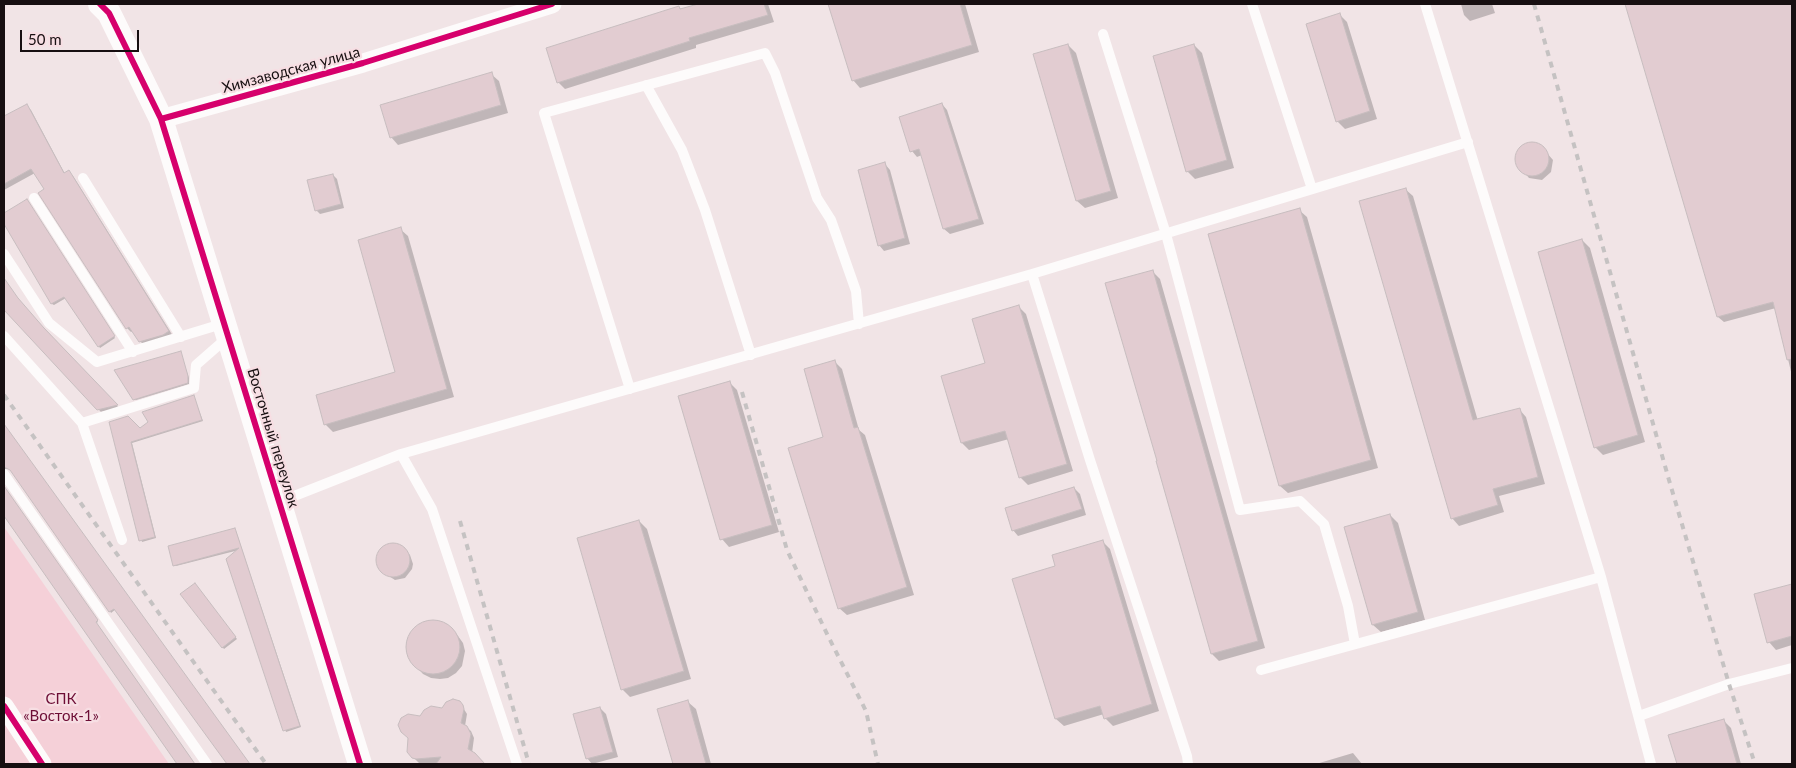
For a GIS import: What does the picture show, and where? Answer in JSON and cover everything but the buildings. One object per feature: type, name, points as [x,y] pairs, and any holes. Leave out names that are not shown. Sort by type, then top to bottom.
[{"type":"street","points":[[100,4],[109,13],[161,119]]},
{"type":"street","name":"Химзаводская улица","points":[[161,119],[364,64],[514,9],[552,4]]},
{"type":"street","name":"Восточный переулок","points":[[161,119],[360,764]]},
{"type":"street","points":[[4,706],[42,764]]},
{"type":"lane","points":[[1252,4],[1312,190]]},
{"type":"lane","points":[[1425,4],[1601,577],[1651,764]]},
{"type":"lane","points":[[1103,34],[1166,234],[1240,510],[1300,501],[1324,524],[1348,606],[1355,644]]},
{"type":"lane","points":[[630,389],[544,113],[765,53],[775,73],[817,198],[830,220],[856,291],[859,324]]},
{"type":"lane","points":[[646,85],[682,150],[705,210],[751,355]]},
{"type":"lane","points":[[279,502],[401,454],[1032,274],[1468,142]]},
{"type":"lane","points":[[83,178],[181,337]]},
{"type":"lane","points":[[34,198],[133,352]]},
{"type":"lane","points":[[4,254],[49,323],[97,362],[181,337],[226,330]]},
{"type":"lane","points":[[1032,274],[1188,764]]},
{"type":"lane","points":[[82,422],[194,388],[196,365],[226,330]]},
{"type":"lane","points":[[4,336],[82,422],[122,540]]},
{"type":"lane","points":[[401,454],[432,509],[517,764]]},
{"type":"lane","points":[[4,474],[207,764]]},
{"type":"lane","points":[[1260,670],[1601,577]]},
{"type":"lane","points":[[1639,716],[1729,684],[1792,668]]},
{"type":"green space","name":"СПК «Восток-1»","points":[[4,527],[169,764],[4,764]]},
{"type":"railway","points":[[1534,4],[1669,480],[1729,684],[1755,764]]},
{"type":"railway","points":[[742,392],[787,550],[866,711],[878,764]]},
{"type":"railway","points":[[4,395],[266,764]]},
{"type":"railway","points":[[460,521],[529,764]]},
{"type":"cycle path","points":[[100,4],[109,13],[161,119],[360,764]]},
{"type":"cycle path","points":[[161,119],[363,63],[552,4]]},
{"type":"cycle path","points":[[4,706],[42,764]]}]
